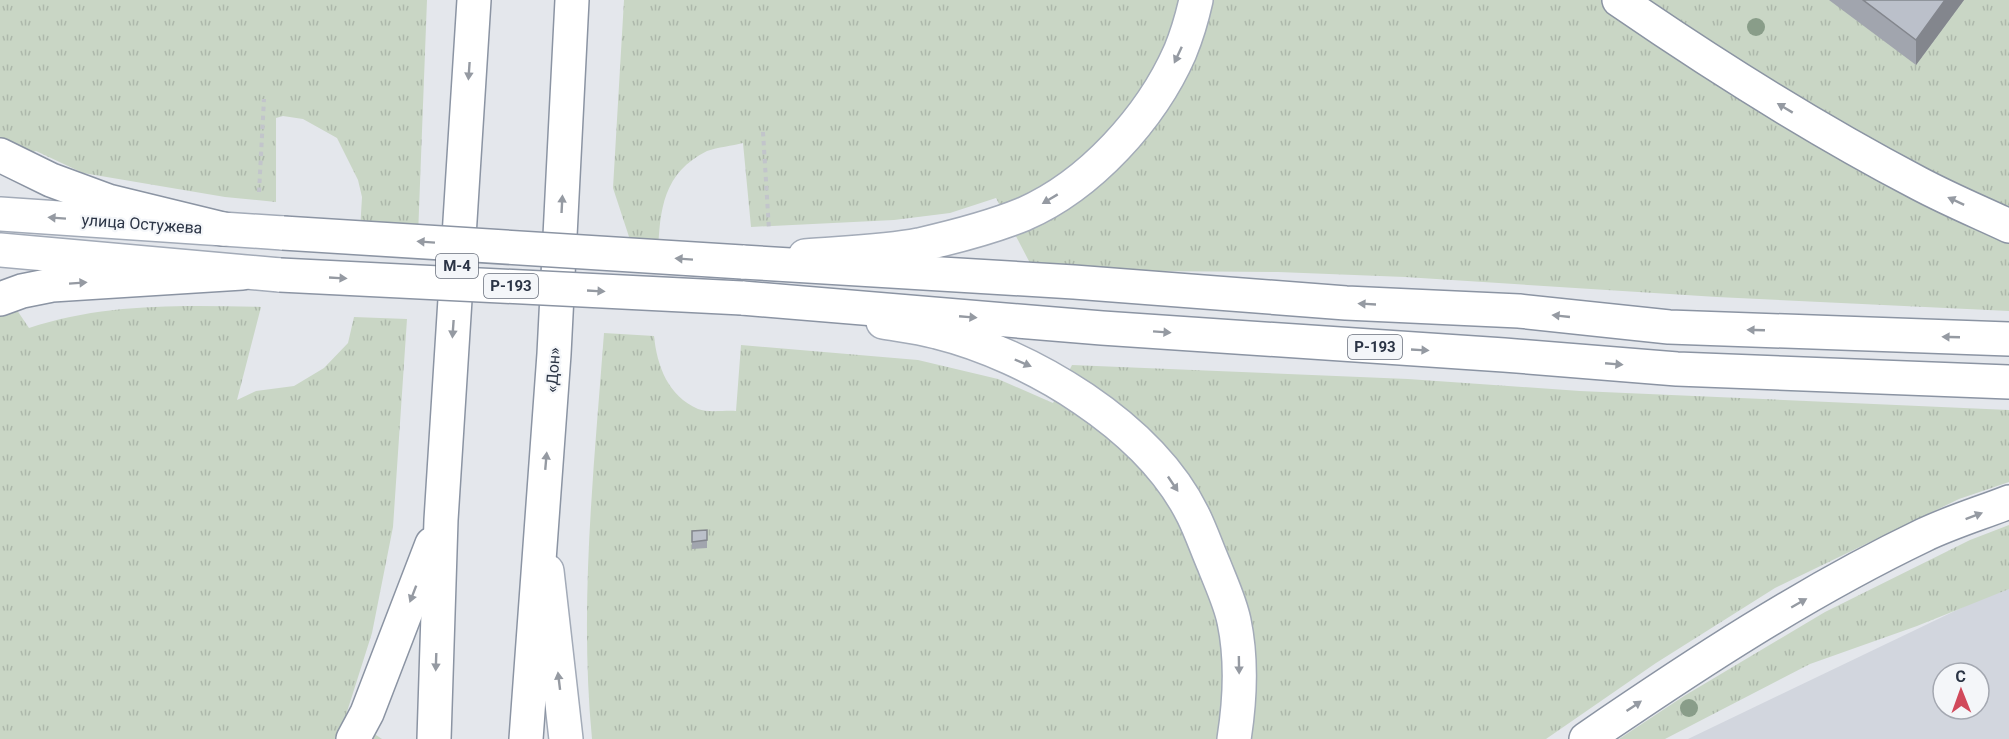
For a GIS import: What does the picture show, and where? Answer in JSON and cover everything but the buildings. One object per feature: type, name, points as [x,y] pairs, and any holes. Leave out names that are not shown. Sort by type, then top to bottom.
[{"type":"main road","points":[[742,262],[916,245],[1001,222],[1054,198],[1104,159],[1133,128],[1152,103],[1179,53],[1196,0]]},
{"type":"main road","points":[[1619,0],[1811,124],[1919,184],[2009,226]]},
{"type":"main road","name":"М-4","points":[[434,739],[441,520],[473,4]]},
{"type":"main road","name":"«Дон»","points":[[526,739],[554,354],[573,8]]},
{"type":"main road","points":[[0,155],[51,180],[108,201],[223,229]]},
{"type":"main road","name":"улица Остужева","points":[[0,214],[742,262]]},
{"type":"main road","points":[[0,250],[242,273]]},
{"type":"main road","name":"Р-193","points":[[742,262],[1074,282],[1346,303],[1519,311],[1669,327],[2009,339]]},
{"type":"main road","points":[[0,298],[52,285],[242,273]]},
{"type":"main road","name":"Р-193","points":[[242,273],[742,298],[1125,330],[1677,369],[2009,382]]},
{"type":"main road","points":[[742,298],[937,332],[993,350],[1033,367],[1076,393],[1138,442],[1169,477],[1193,514],[1234,620],[1239,655],[1239,690],[1234,739]]},
{"type":"main road","points":[[1586,739],[1698,662],[1850,574],[1926,535],[2009,502]]},
{"type":"main road","points":[[541,519],[566,739]]},
{"type":"main road","points":[[353,739],[367,713],[441,520]]},
{"type":"path","points":[[259,192],[264,99]]},
{"type":"path","points":[[763,132],[769,234]]},
{"type":"shaded area","points":[[2009,585],[2009,739],[1688,739]]},
{"type":"green space","points":[[0,0],[427,0],[418,236],[360,231],[362,197],[358,180],[337,138],[303,119],[283,116],[276,118],[276,202],[225,197],[83,173],[36,151],[0,164]]},
{"type":"green space","points":[[624,0],[2009,0],[2009,311],[1717,297],[1405,277],[1278,272],[1148,271],[1031,265],[996,198],[950,213],[894,220],[751,227],[743,143],[707,151],[681,170],[673,181],[663,207],[658,253],[634,252],[613,188]]},
{"type":"green space","points":[[0,285],[29,328],[86,314],[144,307],[261,307],[237,400],[256,391],[294,386],[324,368],[348,343],[354,317],[407,319],[393,527],[372,633],[346,715],[382,739],[0,739]]},
{"type":"green space","points":[[604,333],[654,336],[661,369],[672,388],[688,403],[707,411],[736,411],[741,345],[918,360],[998,379],[1053,403],[1072,365],[1408,379],[1580,391],[2009,410],[2009,482],[1959,499],[1775,588],[1656,663],[1546,739],[592,739],[588,688],[587,587],[592,485]]},
{"type":"green space","points":[[2009,525],[2009,589],[1917,626],[1810,664],[1665,739],[1619,739],[1684,696],[1825,612],[1970,540]]}]
